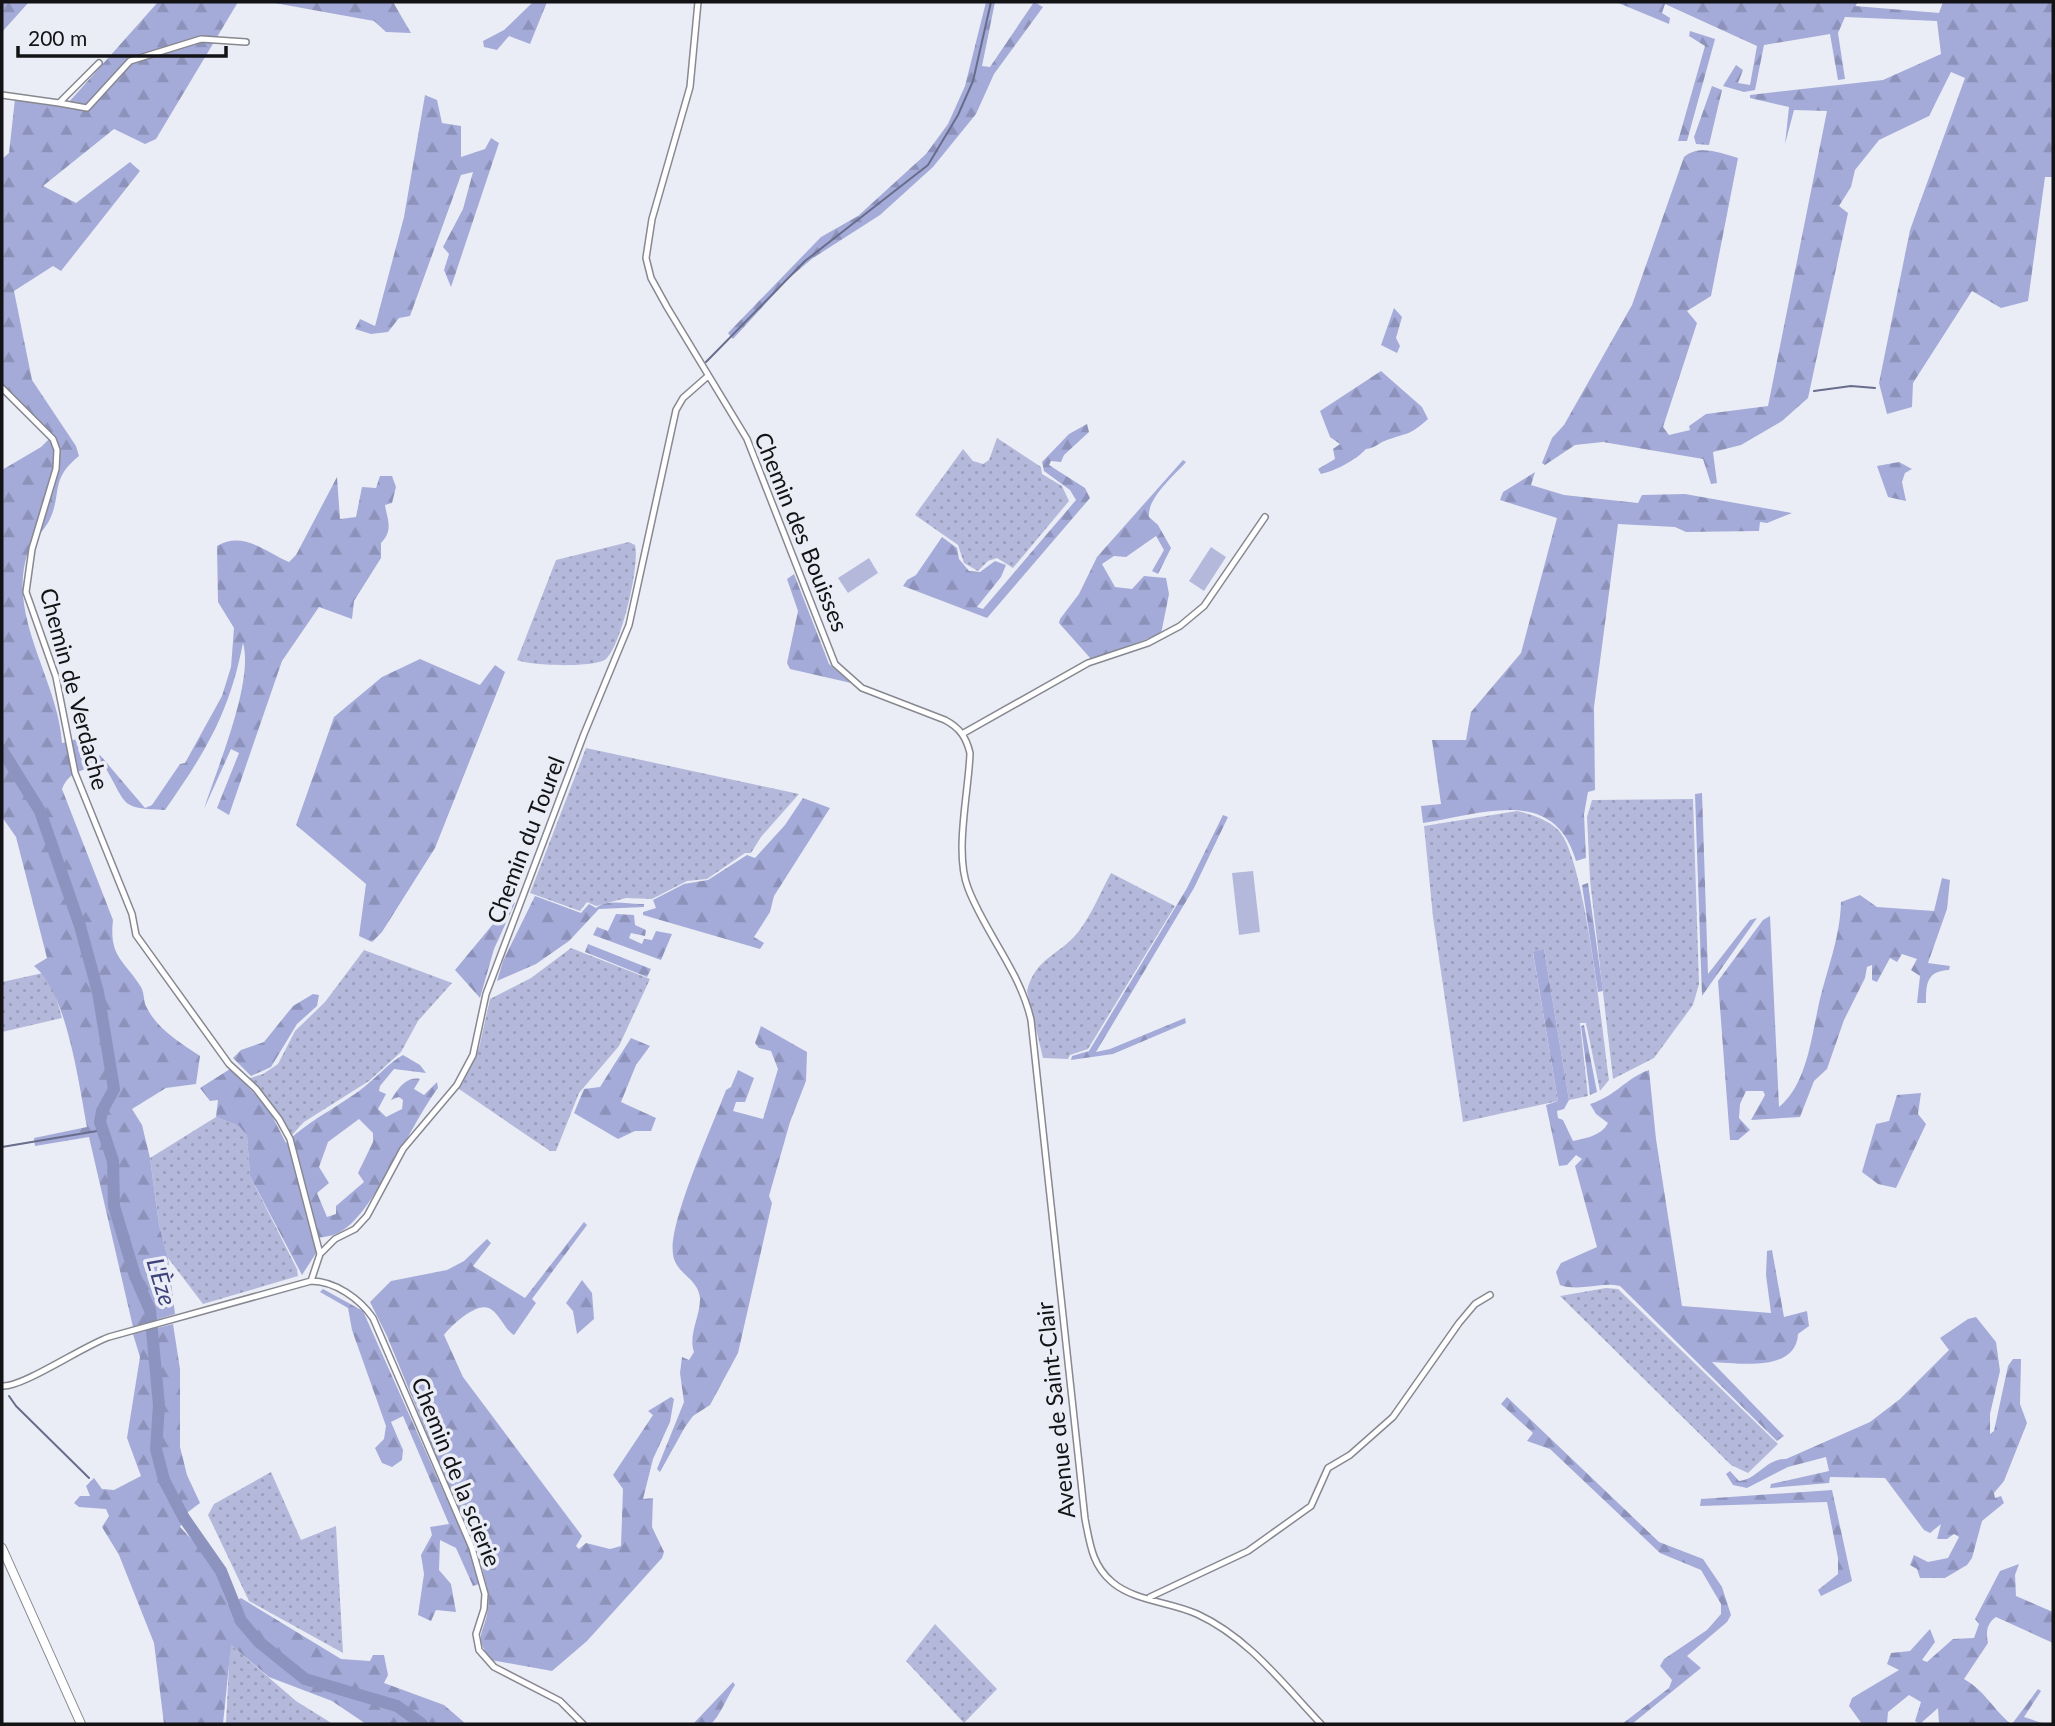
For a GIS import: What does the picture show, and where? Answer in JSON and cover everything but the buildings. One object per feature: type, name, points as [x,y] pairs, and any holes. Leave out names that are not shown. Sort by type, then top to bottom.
[{"type":"main road","points":[[2,1548],[81,1724]]},
{"type":"street","name":"Chemin des Bouisses","points":[[698,2],[690,87],[653,219],[646,258],[661,297],[747,439],[835,664],[862,688],[945,720],[962,734]]},
{"type":"street","points":[[2,95],[87,108],[130,61],[201,39],[246,42]]},
{"type":"street","points":[[59,103],[99,63]]},
{"type":"street","name":"Chemin du Tourel","points":[[320,1254],[335,1239],[355,1229],[367,1216],[409,1141],[467,1069],[486,994],[584,734],[629,625],[676,410],[683,398],[708,376]]},
{"type":"street","name":"Chemin de Verdache","points":[[2,388],[40,426],[57,450],[56,469],[32,549],[26,592],[56,677],[75,773],[132,914],[136,935],[229,1064],[266,1102],[290,1139],[320,1254]]},
{"type":"street","points":[[962,734],[1088,663],[1148,643],[1180,626],[1204,606],[1265,517]]},
{"type":"street","name":"Avenue de Saint-Clair","points":[[962,734],[971,753],[964,845],[967,886],[1027,1004],[1031,1020],[1091,1549],[1103,1573],[1120,1589],[1197,1614],[1251,1650],[1265,1661],[1321,1724]]},
{"type":"street","points":[[2,1386],[18,1384],[96,1342],[311,1281],[320,1254]]},
{"type":"street","name":"Chemin de la scierie","points":[[311,1281],[335,1287],[360,1302],[373,1318],[383,1339],[472,1548],[485,1594],[484,1609],[476,1634],[479,1650],[494,1667],[560,1701],[583,1724]]},
{"type":"street","points":[[1150,1598],[1248,1551],[1311,1506],[1328,1468],[1350,1455],[1393,1417],[1459,1323],[1475,1304],[1490,1295]]},
{"type":"shaded area","points":[[997,438],[1041,467],[1042,474],[1062,486],[1069,501],[1013,568],[997,558],[988,561],[978,571],[964,563],[958,545],[915,515],[963,449],[973,461],[983,464],[989,460]]},
{"type":"shaded area","points":[[629,542],[635,545],[636,555],[632,585],[624,621],[606,659],[590,664],[563,665],[517,660],[556,560]]},
{"type":"shaded area","points":[[1211,547],[1226,557],[1204,591],[1189,581]]},
{"type":"shaded area","points":[[869,558],[878,573],[848,593],[838,578]]},
{"type":"shaded area","points":[[586,748],[799,794],[761,837],[751,853],[745,853],[707,879],[687,881],[652,899],[626,898],[596,906],[587,902],[580,911],[530,893]]},
{"type":"shaded area","points":[[1693,799],[1699,984],[1693,1005],[1654,1058],[1613,1079],[1590,880],[1587,817],[1592,800]]},
{"type":"shaded area","points":[[1517,811],[1551,824],[1560,832],[1569,850],[1578,878],[1592,950],[1609,1080],[1600,1091],[1586,1023],[1580,1023],[1588,1096],[1569,1100],[1544,949],[1533,953],[1558,1101],[1463,1122],[1433,917],[1424,826]]},
{"type":"shaded area","points":[[1253,871],[1260,932],[1239,935],[1232,873]]},
{"type":"shaded area","points":[[1111,873],[1175,906],[1088,1049],[1070,1055],[1068,1059],[1043,1058],[1027,991],[1031,980],[1042,963],[1079,931]]},
{"type":"shaded area","points":[[571,948],[650,979],[619,1046],[579,1093],[556,1151],[550,1151],[459,1089],[479,1048],[490,999],[531,978]]},
{"type":"shaded area","points":[[364,950],[452,983],[418,1021],[401,1052],[369,1081],[304,1122],[292,1135],[250,1078],[263,1074],[278,1064],[295,1031],[325,1002]]},
{"type":"shaded area","points":[[43,973],[53,987],[62,1018],[2,1032],[2,982]]},
{"type":"shaded area","points":[[216,1117],[239,1126],[247,1136],[250,1176],[297,1269],[298,1276],[203,1304],[168,1258],[159,1225],[150,1158]]},
{"type":"shaded area","points":[[1606,1288],[1618,1289],[1778,1444],[1748,1473],[1731,1465],[1560,1296]]},
{"type":"shaded area","points":[[271,1472],[301,1540],[336,1526],[343,1653],[249,1601],[208,1515],[214,1504]]},
{"type":"shaded area","points":[[935,1624],[997,1689],[964,1723],[906,1661]]},
{"type":"shaded area","points":[[230,1644],[296,1701],[333,1724],[226,1724]]},
{"type":"green space","points":[[2,2],[29,2],[2,32]]},
{"type":"green space","points":[[158,2],[238,2],[156,139],[145,144],[114,129],[43,186],[76,203],[130,162],[140,171],[61,271],[53,266],[14,291],[32,380],[76,446],[79,456],[60,480],[53,511],[47,525],[28,552],[23,576],[23,600],[28,624],[52,695],[62,743],[77,739],[96,760],[100,755],[145,808],[152,805],[180,764],[185,763],[222,696],[231,667],[234,628],[218,602],[217,546],[227,542],[245,542],[289,562],[296,555],[337,477],[340,519],[356,517],[362,487],[376,488],[380,476],[392,476],[396,487],[392,503],[385,505],[389,529],[381,543],[381,558],[354,601],[352,619],[319,607],[282,661],[229,815],[217,808],[239,753],[231,749],[204,809],[239,702],[245,660],[243,643],[231,691],[214,731],[193,769],[165,810],[139,808],[126,802],[105,767],[74,774],[62,789],[113,920],[115,950],[141,987],[146,1006],[157,1023],[200,1056],[196,1084],[166,1088],[132,1109],[142,1125],[150,1158],[175,1314],[133,1327],[89,1137],[35,1146],[34,1138],[87,1127],[63,1017],[55,996],[34,966],[47,958],[16,837],[2,817],[2,470],[41,447],[53,435],[2,385],[2,159],[9,153],[15,99],[50,105],[69,102]]},
{"type":"green space","points":[[269,2],[393,2],[411,33],[386,32],[374,21]]},
{"type":"green space","points":[[533,2],[547,2],[530,44],[509,36],[497,50],[484,47],[483,41],[504,30]]},
{"type":"green space","points":[[986,2],[995,2],[982,66],[990,67],[1034,2],[1043,7],[994,74],[976,114],[933,167],[880,215],[813,258],[789,278],[733,339],[728,333],[821,237],[858,216],[926,154],[948,124],[965,86]]},
{"type":"green space","points":[[1616,2],[1858,2],[1855,6],[1939,13],[1943,2],[2053,2],[2053,177],[2045,177],[2028,301],[2001,308],[1972,291],[1913,383],[1912,407],[1887,414],[1879,383],[1910,230],[1965,78],[1951,72],[1929,116],[1879,140],[1855,170],[1851,187],[1839,206],[1848,213],[1808,398],[1782,421],[1741,445],[1713,452],[1717,483],[1711,484],[1703,459],[1603,442],[1575,445],[1545,465],[1542,463],[1552,438],[1564,425],[1632,305],[1684,157],[1696,151],[1710,151],[1738,158],[1711,296],[1687,311],[1697,323],[1663,427],[1669,435],[1690,430],[1689,426],[1706,414],[1768,406],[1827,111],[1794,110],[1785,144],[1789,107],[1750,98],[1750,95],[1883,80],[1941,54],[1937,21],[1845,17],[1838,33],[1845,79],[1838,80],[1830,34],[1764,45],[1755,90],[1744,92],[1723,86],[1736,65],[1743,70],[1738,83],[1750,85],[1757,46],[1665,4],[1662,13],[1670,18],[1669,24]]},
{"type":"green space","points":[[1690,31],[1715,39],[1687,141],[1678,141],[1705,46],[1689,36]]},
{"type":"green space","points":[[1712,86],[1722,90],[1709,145],[1696,144],[1694,137]]},
{"type":"green space","points":[[425,95],[437,100],[442,123],[461,126],[461,157],[485,149],[491,138],[499,143],[451,287],[444,270],[449,254],[443,247],[463,209],[473,172],[461,175],[410,316],[399,318],[388,332],[371,334],[355,329],[360,319],[375,326],[404,217]]},
{"type":"green space","points":[[1394,308],[1402,317],[1396,338],[1400,346],[1397,353],[1381,345]]},
{"type":"green space","points":[[1381,371],[1422,407],[1428,419],[1412,431],[1366,449],[1345,464],[1321,474],[1318,469],[1335,459],[1333,449],[1340,444],[1330,437],[1320,411]]},
{"type":"green space","points":[[1087,424],[1089,432],[1064,455],[1061,462],[1051,461],[1049,465],[1085,488],[1090,498],[987,618],[903,586],[916,575],[942,537],[957,548],[959,559],[969,571],[980,572],[995,561],[1006,565],[1001,577],[977,607],[983,609],[1076,500],[1070,490],[1044,471],[1042,462],[1069,434]]},
{"type":"green space","points":[[1183,460],[1186,462],[1162,488],[1150,510],[1149,517],[1158,525],[1171,548],[1158,574],[1152,571],[1164,550],[1156,536],[1126,557],[1114,556],[1102,564],[1115,587],[1132,589],[1144,576],[1166,578],[1169,594],[1161,634],[1091,659],[1059,623],[1060,619],[1079,594],[1097,557]]},
{"type":"green space","points":[[1899,462],[1912,469],[1905,473],[1902,482],[1906,501],[1888,497],[1877,466]]},
{"type":"green space","points":[[1535,472],[1531,485],[1564,495],[1638,503],[1642,495],[1685,494],[1792,513],[1767,523],[1760,522],[1759,531],[1686,532],[1675,527],[1618,524],[1594,707],[1595,790],[1588,792],[1584,814],[1586,858],[1576,861],[1566,837],[1551,822],[1533,813],[1492,811],[1423,823],[1421,806],[1441,804],[1432,740],[1466,740],[1471,712],[1521,653],[1557,518],[1500,500],[1503,492]]},
{"type":"green space","points":[[794,574],[829,664],[851,683],[790,669],[787,663],[798,611],[787,579]]},
{"type":"green space","points":[[420,659],[480,685],[495,665],[505,672],[435,848],[382,932],[372,942],[359,936],[366,884],[296,825],[334,717],[382,677]]},
{"type":"green space","points":[[1702,793],[1708,974],[1750,920],[1757,918],[1702,996],[1695,794]]},
{"type":"green space","points":[[803,798],[830,808],[774,896],[770,912],[754,937],[764,943],[760,949],[643,915],[643,912],[656,908],[653,900],[684,884],[708,880],[747,855],[755,858],[785,825]]},
{"type":"green space","points":[[1223,815],[1228,817],[1194,888],[1096,1052],[1110,1049],[1185,1018],[1186,1023],[1113,1054],[1071,1060],[1072,1056],[1089,1051],[1187,888]]},
{"type":"green space","points":[[1942,878],[1950,880],[1947,909],[1928,963],[1950,966],[1949,970],[1936,973],[1929,979],[1926,1003],[1917,1003],[1920,976],[1911,970],[1917,959],[1902,954],[1897,962],[1890,958],[1877,982],[1872,980],[1872,965],[1867,967],[1865,978],[1844,1020],[1827,1069],[1814,1081],[1800,1117],[1751,1120],[1765,1095],[1763,1091],[1746,1091],[1740,1104],[1739,1118],[1750,1130],[1738,1140],[1730,1140],[1718,981],[1763,920],[1770,916],[1779,1107],[1796,1087],[1810,1048],[1835,942],[1841,902],[1860,895],[1877,907],[1934,911]]},
{"type":"green space","points":[[1588,883],[1603,991],[1598,992],[1582,885]]},
{"type":"green space","points":[[535,896],[581,913],[589,904],[596,908],[607,903],[644,904],[644,907],[599,909],[569,941],[536,964],[497,981],[503,961]]},
{"type":"green space","points":[[512,901],[515,903],[494,949],[480,998],[455,970]]},
{"type":"green space","points":[[616,914],[634,915],[635,925],[646,930],[645,936],[631,933],[629,938],[642,944],[644,939],[652,940],[656,931],[672,934],[661,960],[593,935],[597,927],[608,931]]},
{"type":"green space","points":[[588,944],[651,969],[647,977],[585,952]]},
{"type":"green space","points":[[1544,949],[1569,1100],[1564,1109],[1557,1111],[1558,1118],[1563,1120],[1573,1141],[1597,1134],[1608,1123],[1596,1114],[1590,1104],[1649,1070],[1656,1139],[1682,1306],[1771,1313],[1766,1275],[1767,1251],[1772,1250],[1784,1317],[1807,1311],[1809,1326],[1798,1334],[1795,1346],[1787,1355],[1764,1363],[1712,1362],[1784,1436],[1777,1441],[1620,1286],[1560,1285],[1556,1272],[1561,1263],[1597,1247],[1575,1166],[1582,1159],[1576,1155],[1567,1165],[1559,1166],[1546,1105],[1558,1101],[1533,952]]},
{"type":"green space","points":[[313,994],[319,995],[317,1006],[297,1024],[271,1067],[251,1076],[233,1058],[241,1050],[264,1042],[293,1006]]},
{"type":"green space","points":[[1584,1025],[1597,1092],[1590,1095],[1581,1026]]},
{"type":"green space","points":[[761,1026],[807,1052],[806,1081],[790,1122],[769,1196],[772,1203],[738,1353],[710,1405],[693,1416],[660,1472],[657,1469],[684,1402],[680,1373],[682,1357],[689,1360],[694,1352],[692,1339],[700,1299],[696,1286],[675,1261],[673,1239],[677,1220],[726,1090],[731,1087],[738,1070],[754,1078],[745,1102],[736,1102],[733,1111],[763,1119],[778,1069],[771,1051],[759,1048],[755,1043]]},
{"type":"green space","points":[[631,1038],[650,1046],[636,1065],[621,1102],[656,1118],[651,1131],[635,1131],[618,1139],[574,1113],[584,1089],[600,1087]]},
{"type":"green space","points":[[403,1055],[420,1065],[426,1073],[394,1069],[379,1091],[386,1094],[378,1109],[386,1117],[402,1109],[403,1100],[399,1097],[391,1100],[407,1081],[420,1079],[414,1089],[424,1095],[437,1082],[438,1088],[364,1209],[351,1224],[338,1233],[317,1238],[314,1244],[318,1250],[302,1275],[250,1176],[247,1136],[239,1126],[216,1117],[218,1100],[210,1101],[200,1088],[230,1069],[267,1106],[286,1143],[306,1126],[360,1090]],"holes":[[[359,1119],[373,1133],[373,1142],[358,1173],[364,1182],[336,1206],[336,1214],[327,1217],[317,1193],[329,1183],[319,1167],[328,1142]]]},
{"type":"green space","points":[[1921,1093],[1918,1114],[1926,1124],[1896,1188],[1878,1184],[1862,1172],[1876,1124],[1889,1121],[1897,1095]]},
{"type":"green space","points":[[584,1222],[587,1225],[532,1299],[536,1303],[514,1335],[492,1310],[480,1308],[466,1315],[444,1335],[463,1377],[582,1536],[576,1546],[579,1549],[586,1543],[610,1549],[621,1546],[623,1489],[613,1475],[653,1415],[648,1411],[671,1397],[674,1399],[670,1422],[653,1459],[643,1499],[653,1498],[652,1527],[664,1552],[662,1558],[587,1641],[552,1671],[491,1660],[482,1645],[481,1634],[488,1598],[482,1568],[387,1336],[370,1302],[391,1281],[447,1270],[464,1261],[487,1239],[491,1243],[473,1266],[525,1298]]},
{"type":"green space","points":[[582,1280],[592,1293],[594,1319],[577,1334],[573,1311],[566,1303]]},
{"type":"green space","points":[[323,1289],[363,1311],[469,1549],[479,1584],[473,1586],[456,1548],[440,1540],[439,1570],[451,1584],[456,1612],[436,1610],[431,1621],[418,1615],[424,1574],[421,1555],[432,1535],[430,1527],[449,1524],[403,1416],[391,1422],[403,1450],[402,1460],[392,1467],[382,1463],[375,1448],[384,1439],[386,1426],[352,1330],[348,1308],[320,1292]]},
{"type":"green space","points":[[1976,1317],[1996,1342],[2000,1371],[1990,1414],[1990,1434],[1994,1431],[2008,1366],[2013,1359],[2021,1359],[2020,1404],[2027,1423],[2004,1481],[1994,1493],[1995,1498],[2001,1496],[2004,1503],[1982,1521],[1972,1558],[1967,1565],[1945,1578],[1920,1578],[1917,1569],[1910,1565],[1914,1555],[1928,1562],[1948,1558],[1959,1537],[1954,1534],[1947,1539],[1937,1539],[1941,1524],[1930,1533],[1924,1530],[1885,1478],[1830,1477],[1829,1483],[1770,1488],[1771,1484],[1829,1471],[1826,1457],[1788,1467],[1747,1488],[1733,1485],[1726,1474],[1730,1471],[1739,1481],[1752,1477],[1773,1462],[1786,1459],[1870,1422],[1900,1399],[1949,1350],[1940,1338],[1968,1319]]},
{"type":"green space","points":[[173,1324],[180,1369],[180,1447],[187,1475],[200,1503],[188,1512],[180,1527],[211,1560],[228,1605],[241,1598],[341,1659],[370,1661],[373,1655],[384,1655],[388,1675],[384,1683],[444,1705],[466,1724],[366,1724],[332,1701],[269,1677],[231,1645],[223,1724],[164,1724],[154,1643],[119,1555],[102,1527],[109,1516],[106,1509],[79,1507],[74,1503],[80,1496],[90,1496],[86,1486],[94,1478],[102,1489],[114,1490],[141,1476],[127,1438],[140,1357],[133,1334]]},
{"type":"green space","points":[[1507,1397],[1659,1542],[1703,1559],[1722,1587],[1731,1615],[1727,1622],[1687,1656],[1701,1668],[1632,1724],[1622,1724],[1669,1688],[1672,1680],[1660,1666],[1664,1659],[1707,1630],[1721,1614],[1721,1604],[1701,1570],[1660,1553],[1550,1449],[1527,1441],[1533,1433],[1501,1404]]},
{"type":"green space","points":[[1832,1490],[1852,1581],[1821,1596],[1818,1590],[1838,1574],[1838,1558],[1827,1502],[1700,1506],[1701,1499]]},
{"type":"green space","points":[[2019,1564],[2015,1575],[2016,1596],[2053,1612],[2053,1643],[1996,1617],[1988,1629],[1988,1643],[1964,1679],[2011,1724],[1939,1724],[1938,1708],[1920,1724],[1915,1721],[1921,1702],[1909,1695],[1888,1712],[1887,1724],[1862,1724],[1849,1706],[1852,1698],[1899,1670],[1887,1664],[1891,1653],[1910,1651],[1930,1629],[1935,1642],[1922,1660],[1927,1662],[1953,1639],[1974,1638],[1979,1624],[1975,1619],[2000,1571]]},
{"type":"green space","points":[[733,1682],[735,1685],[711,1724],[693,1724]]},
{"type":"green space","points":[[2038,1689],[2041,1691],[2024,1717],[2045,1724],[2012,1724]]},
{"type":"waterway","points":[[706,362],[805,261],[928,165],[958,115],[973,81],[991,2]]},
{"type":"waterway","points":[[1814,391],[1851,386],[1875,388]]},
{"type":"waterway","name":"L'Èze","points":[[2,750],[40,811],[80,926],[98,992],[114,1089],[102,1111],[100,1122],[113,1161],[114,1206],[135,1276],[150,1310],[159,1405],[156,1449],[164,1480],[184,1518],[221,1571],[241,1621],[259,1642],[305,1679],[397,1706],[422,1724]]},
{"type":"waterway","points":[[2,1147],[103,1130]]},
{"type":"waterway","points":[[9,1396],[89,1478]]}]
